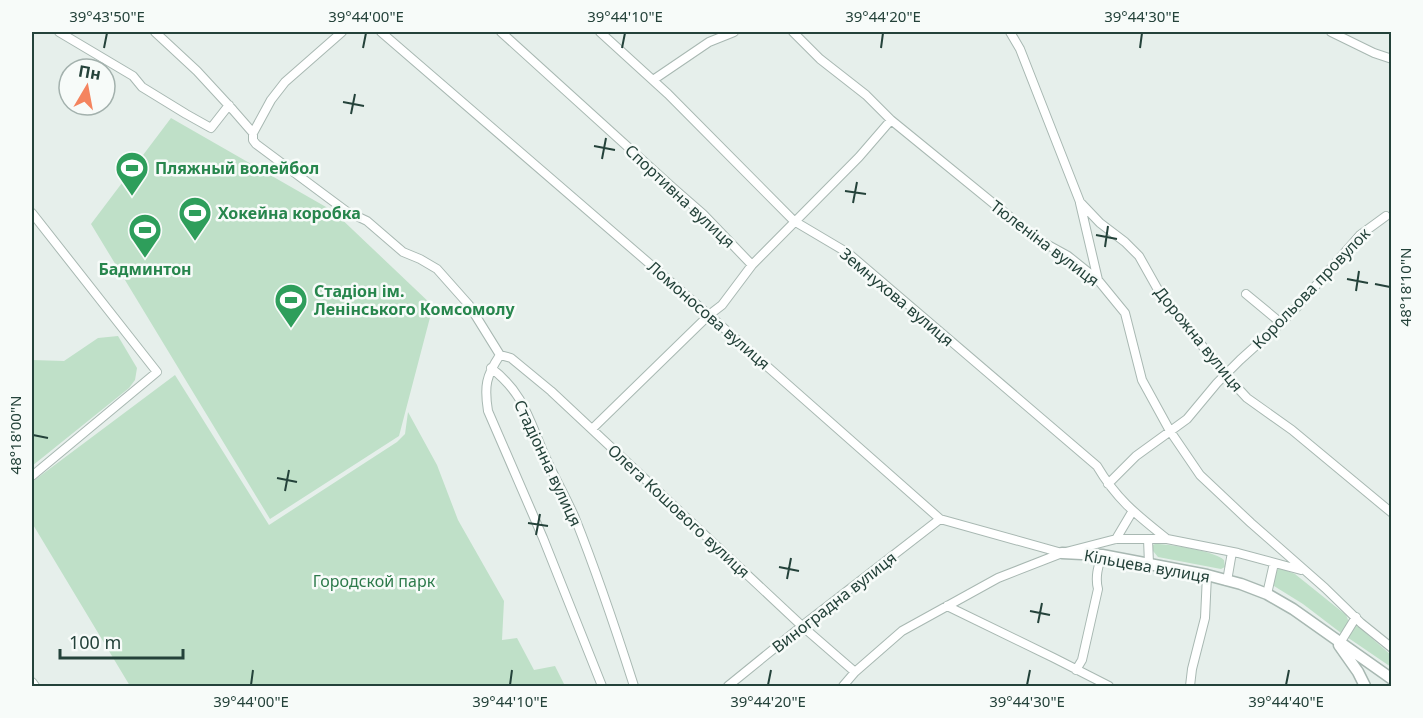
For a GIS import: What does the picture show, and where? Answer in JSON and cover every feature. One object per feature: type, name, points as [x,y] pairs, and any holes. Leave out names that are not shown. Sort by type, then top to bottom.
[{"type":"street","points":[[59,32],[133,76],[142,87],[211,128],[229,105]]},
{"type":"street","name":"Олега Кошового вулиця","points":[[155,32],[229,105],[253,133],[253,140],[256,144],[346,211],[367,221],[403,252],[437,269],[469,305],[500,355],[511,358],[551,391],[802,626],[855,672]]},
{"type":"street","points":[[253,133],[271,100],[285,82],[342,32]]},
{"type":"street","name":"Ломоносова вулиця","points":[[381,32],[710,315],[940,519],[1062,553]]},
{"type":"street","name":"Спортивна вулиця","points":[[501,32],[703,214],[752,265]]},
{"type":"street","name":"Земнухова вулиця","points":[[600,32],[653,80],[794,221],[848,253],[1097,466],[1108,484],[1132,512],[1167,539]]},
{"type":"street","points":[[653,80],[709,42],[734,32]]},
{"type":"street","name":"Тюленіна вулиця","points":[[793,32],[820,59],[866,95],[891,120],[1037,239],[1068,256],[1098,280],[1125,313],[1142,380],[1170,431],[1200,475],[1392,648]]},
{"type":"street","name":"Дорожна вулиця","points":[[1010,32],[1020,49],[1080,202],[1100,223],[1140,256],[1164,300],[1247,398],[1292,430],[1392,513]]},
{"type":"street","points":[[1331,32],[1392,59]]},
{"type":"street","points":[[592,429],[722,305],[752,265],[860,157],[891,120]]},
{"type":"street","points":[[1080,202],[1098,280]]},
{"type":"street","points":[[32,213],[158,372],[32,476]]},
{"type":"street","name":"Корольова провулок","points":[[1108,484],[1136,456],[1187,419],[1240,360],[1281,323],[1360,235],[1386,216]]},
{"type":"street","points":[[1246,294],[1281,323]]},
{"type":"street","points":[[491,368],[500,355]]},
{"type":"street","name":"Стадіонна вулиця","points":[[602,687],[551,558],[488,411],[485,394],[491,368],[511,386],[529,416],[544,455],[574,516],[634,687]]},
{"type":"street","points":[[1116,539],[1132,512]]},
{"type":"street","name":"Виноградна вулиця","points":[[728,687],[802,626],[940,519]]},
{"type":"street","points":[[1062,553],[1116,539],[1167,539],[1232,552],[1304,571]]},
{"type":"street","points":[[1148,539],[1149,564]]},
{"type":"street","points":[[1227,581],[1232,552]]},
{"type":"street","name":"Кільцева вулиця","points":[[843,687],[855,672],[902,631],[998,578],[1062,553],[1102,555],[1149,564],[1208,576],[1267,594],[1293,609],[1390,676]]},
{"type":"street","points":[[1076,670],[1082,660],[1098,589],[1097,572],[1102,555]]},
{"type":"street","points":[[1267,594],[1274,562]]},
{"type":"street","points":[[1190,687],[1192,669],[1205,618],[1208,576]]},
{"type":"street","points":[[947,606],[1109,687]]},
{"type":"street","points":[[1356,617],[1338,642],[1365,687]]},
{"type":"street","points":[[32,682],[35,687]]},
{"type":"green space","name":"Стадіон ім. Ленінського Комсомолу","points":[[171,118],[333,211],[433,306],[399,436],[270,519],[91,224]]},
{"type":"green space","points":[[118,336],[137,368],[135,380],[129,388],[32,466],[32,360],[64,361],[98,338]]},
{"type":"green space","name":"Городской парк","points":[[175,375],[269,525],[397,442],[405,434],[408,412],[437,465],[458,520],[504,601],[502,640],[517,638],[534,670],[555,666],[565,686],[130,686],[32,523],[32,482]]},
{"type":"green space","points":[[1155,544],[1212,554],[1224,560],[1225,567],[1221,569],[1158,557],[1153,551]]},
{"type":"green space","points":[[1280,568],[1295,574],[1346,615],[1348,624],[1344,633],[1274,586],[1272,582],[1274,574]]},
{"type":"green space","points":[[1354,625],[1391,655],[1391,667],[1347,637]]},
{"type":"place","name":"Пляжный волейбол","points":[[132,197]]},
{"type":"place","name":"Хокейна коробка","points":[[195,242]]},
{"type":"place","name":"Бадминтон","points":[[145,259]]},
{"type":"place","name":"Стадіон ім. Ленінського Комсомолу","points":[[291,329]]}]
